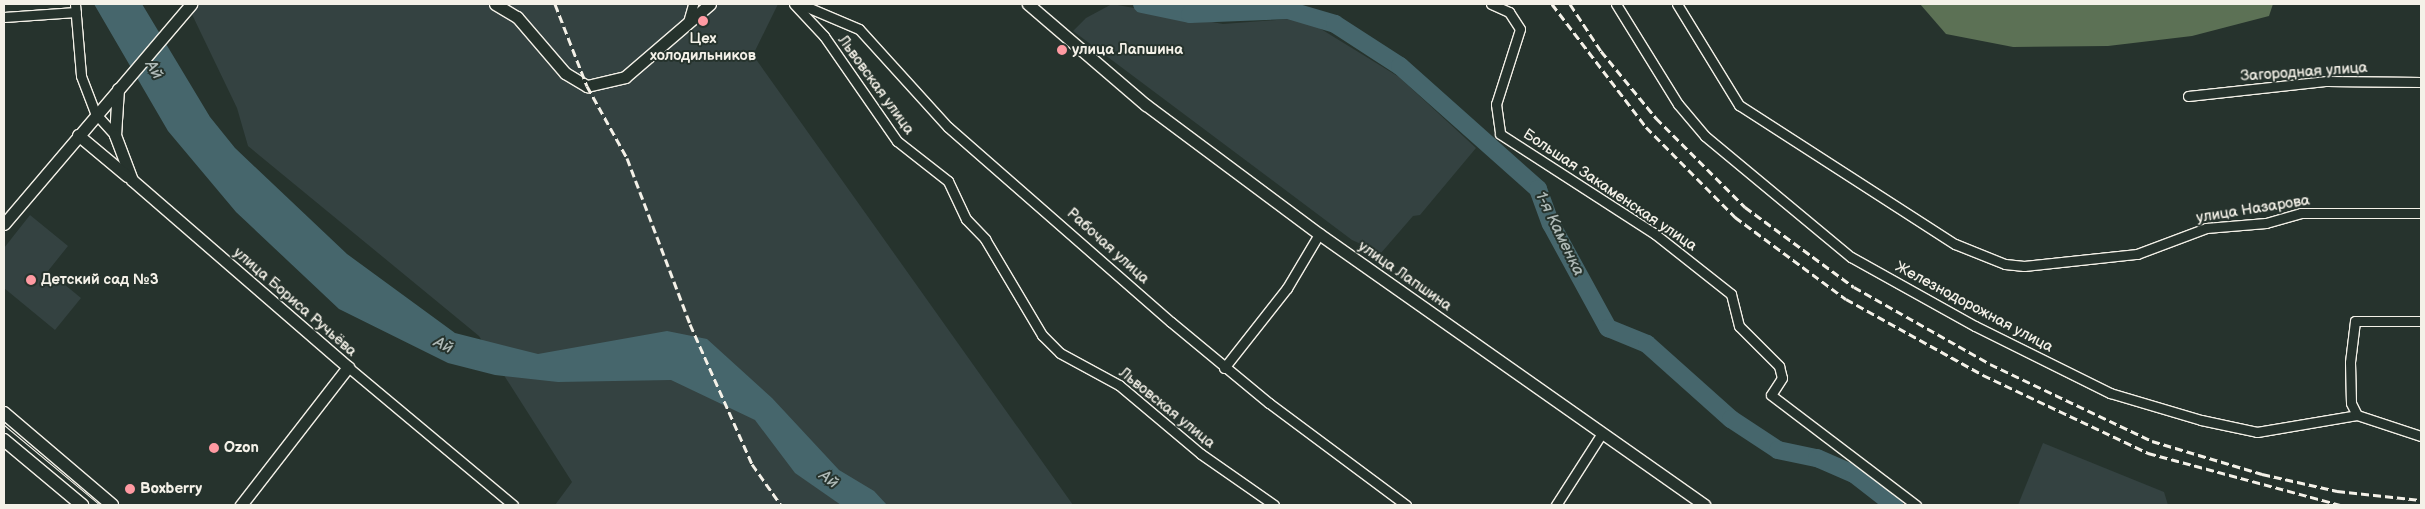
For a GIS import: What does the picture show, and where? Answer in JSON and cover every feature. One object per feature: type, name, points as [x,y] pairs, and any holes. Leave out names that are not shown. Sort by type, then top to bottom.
[{"type":"main road","points":[[4,413],[112,505]]},
{"type":"main road","points":[[4,440],[82,505]]},
{"type":"street","points":[[495,4],[517,17],[565,73],[587,86],[625,77],[710,4]]},
{"type":"street","points":[[688,22],[693,4]]},
{"type":"street","name":"Львовская улица","points":[[794,4],[824,36],[898,141],[948,181],[966,219],[985,239],[1042,335],[1060,352],[1120,385],[1202,454],[1274,505]]},
{"type":"street","name":"Рабочая улица","points":[[800,4],[859,29],[948,127],[1224,368],[1406,505]]},
{"type":"street","name":"улица Лапшина","points":[[1028,4],[1146,105],[1319,234],[1704,505]]},
{"type":"street","name":"Большая Закаменская улица","points":[[1492,4],[1509,12],[1520,29],[1496,104],[1500,134],[1655,234],[1731,294],[1739,326],[1779,366],[1782,378],[1771,395],[1916,505]]},
{"type":"street","name":"Железнодорожная улица","points":[[1616,4],[1678,104],[1705,136],[1851,256],[1975,326],[2110,393],[2200,420],[2257,432],[2357,415],[2421,436]]},
{"type":"street","name":"улица Назарова","points":[[1677,4],[1739,105],[1955,244],[2005,264],[2024,266],[2137,254],[2206,228],[2266,223],[2301,213],[2421,213]]},
{"type":"street","points":[[4,224],[95,113],[189,6]]},
{"type":"street","points":[[4,17],[76,8],[82,76],[95,113],[115,135]]},
{"type":"street","name":"Загородная улица","points":[[2188,96],[2326,81],[2421,82]]},
{"type":"street","name":"улица Бориса Ручьёва","points":[[121,85],[115,135],[132,180],[348,367],[513,505]]},
{"type":"street","points":[[78,135],[132,180]]},
{"type":"street","points":[[1224,368],[1287,288],[1319,234]]},
{"type":"street","points":[[2357,415],[2351,403],[2350,362],[2355,321],[2421,321]]},
{"type":"street","points":[[240,505],[348,367]]},
{"type":"street","points":[[1556,505],[1602,433]]},
{"type":"shaded area","points":[[187,4],[778,4],[753,55],[1073,505],[555,505],[572,482],[479,336],[248,146],[237,108]]},
{"type":"shaded area","points":[[1112,4],[1223,24],[1303,18],[1399,77],[1476,148],[1420,215],[1413,216],[1381,253],[1352,240],[1073,31],[1086,18]]},
{"type":"shaded area","name":"Детский сад №3","points":[[30,215],[68,246],[48,271],[81,298],[55,330],[4,288],[4,248]]},
{"type":"shaded area","points":[[2043,443],[2164,492],[2168,505],[2018,505]]},
{"type":"green space","points":[[1920,4],[2273,4],[2269,16],[2192,36],[2108,46],[2013,47],[1946,34]]},
{"type":"water","name":"Ай","points":[[94,4],[142,4],[210,117],[235,148],[347,254],[455,333],[538,354],[667,331],[707,339],[772,398],[839,470],[874,491],[887,505],[841,505],[795,473],[755,420],[671,380],[558,382],[495,375],[448,363],[339,309],[236,212],[168,131]]},
{"type":"waterway","name":"1-я Каменка","points":[[1142,4],[1190,14],[1288,10],[1335,24],[1400,66],[1538,189],[1551,224],[1608,328],[1647,344],[1731,419],[1778,450],[1817,458],[1854,474],[1894,505]]},
{"type":"tram line","points":[[4,425],[100,505]]},
{"type":"railway","points":[[555,4],[587,86],[627,158],[690,324],[752,464],[781,505]]},
{"type":"railway","points":[[1552,4],[1646,127],[1735,217],[1846,299],[1983,375],[2148,453],[2341,505]]},
{"type":"railway","points":[[1570,4],[1601,51],[1656,118],[1745,207],[1854,287],[1990,364],[2152,441],[2262,474],[2337,491],[2421,500]]},
{"type":"place","name":"Цех холодильников","points":[[703,21]]},
{"type":"place","name":"улица Лапшина","points":[[1062,50]]},
{"type":"place","name":"Детский сад №3","points":[[31,280]]},
{"type":"place","name":"Ozon","points":[[214,448]]},
{"type":"place","name":"Boxberry","points":[[130,489]]}]
